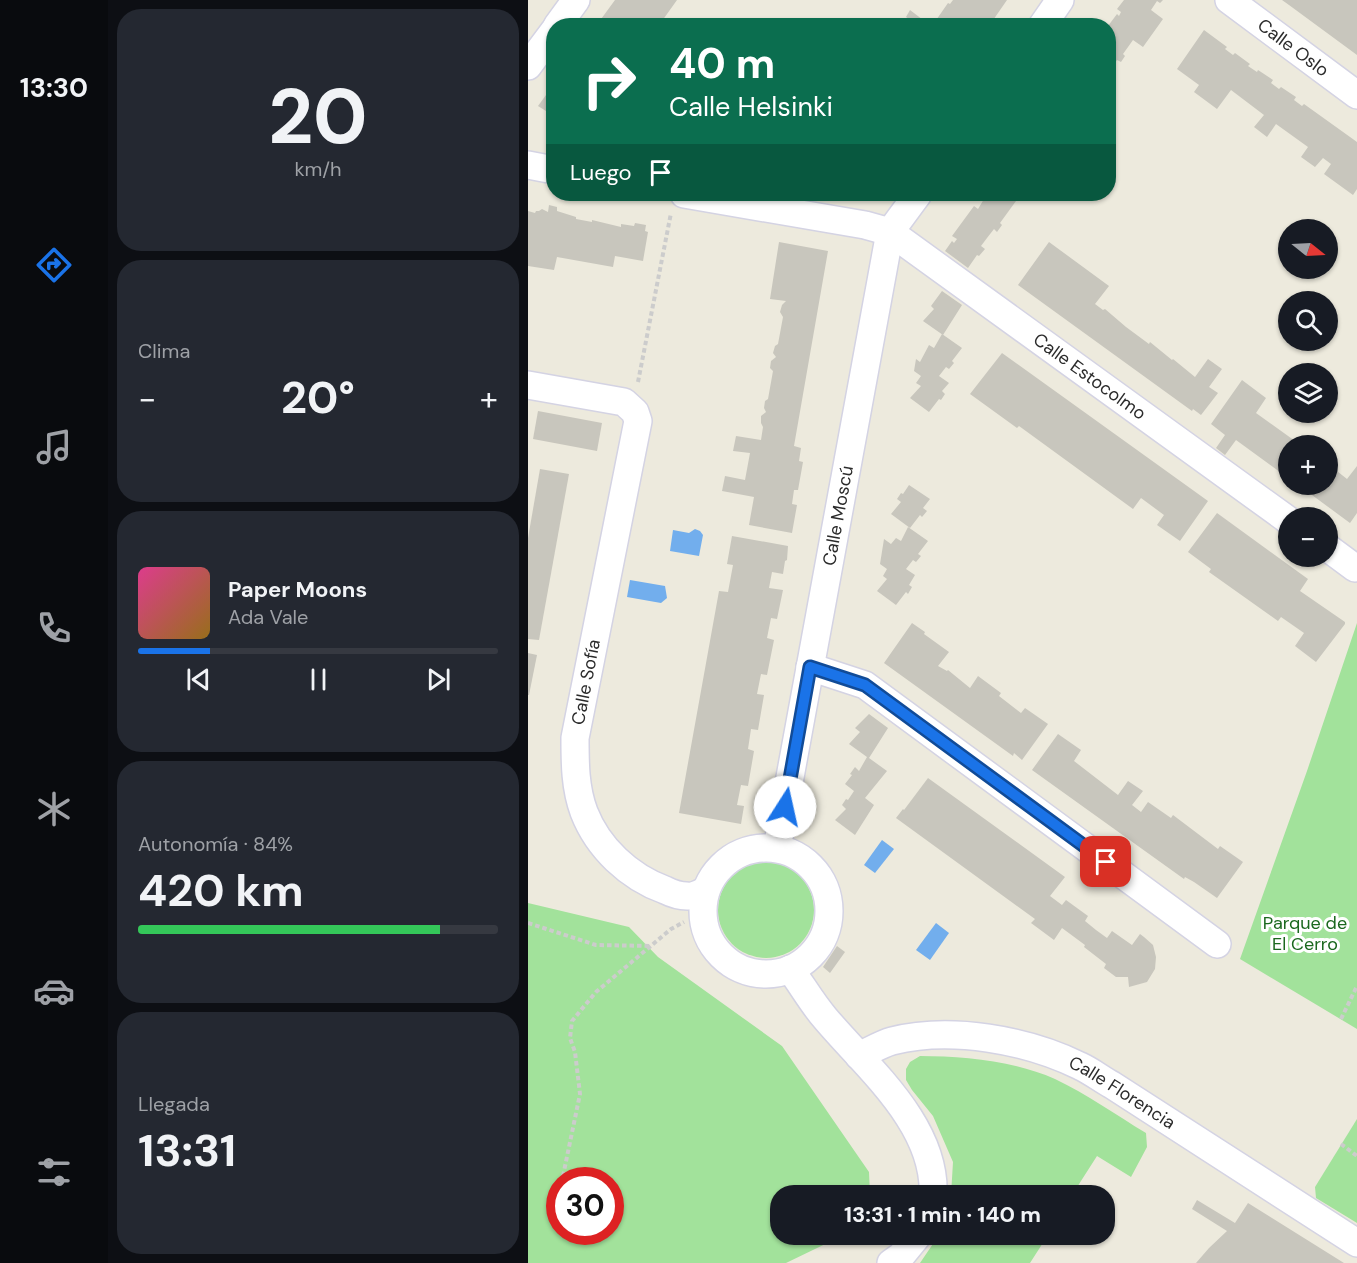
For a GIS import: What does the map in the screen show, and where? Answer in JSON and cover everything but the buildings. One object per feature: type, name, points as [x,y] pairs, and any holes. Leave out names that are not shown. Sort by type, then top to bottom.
[{"type":"street","points":[[563,18],[576,0]]},
{"type":"street","points":[[1048,18],[1060,0]]},
{"type":"street","name":"Calle Oslo","points":[[1229,0],[1357,95]]},
{"type":"street","points":[[528,66],[546,42]]},
{"type":"street","points":[[528,165],[546,168]]},
{"type":"street","points":[[725,201],[865,225],[890,232]]},
{"type":"street","name":"Calle Moscú","points":[[777,848],[890,232],[913,201]]},
{"type":"street","name":"Calle Estocolmo","points":[[890,232],[1278,513]]},
{"type":"street","points":[[528,384],[630,397]]},
{"type":"street","name":"Calle Sofía","points":[[630,397],[638,421],[575,738],[574,763],[584,811],[596,836],[616,861],[642,881],[672,893],[688,897],[705,891]]},
{"type":"street","points":[[1338,555],[1355,568]]},
{"type":"street","points":[[810,667],[865,685],[1217,944]]},
{"type":"street","points":[[777,848],[792,854],[813,868],[823,882],[828,898],[828,924],[822,940],[809,957],[782,973],[759,974],[738,968],[723,957],[711,942],[703,922],[702,908],[705,891],[722,865],[732,857],[742,851],[777,848]]},
{"type":"street","points":[[790,969],[824,1017],[904,1111],[922,1139],[930,1158],[934,1185]]},
{"type":"street","name":"Calle Florencia","points":[[859,1056],[891,1041],[926,1035],[961,1035],[1002,1041],[1041,1051],[1080,1066],[1112,1085],[1357,1243]]},
{"type":"street","points":[[891,1263],[901,1256],[910,1245]]},
{"type":"path","points":[[630,397],[669,222]]},
{"type":"path","points":[[565,1167],[580,1094],[575,1052],[570,1038],[572,1021],[596,992],[671,929],[689,919]]},
{"type":"path","points":[[528,923],[596,945],[652,946]]},
{"type":"path","points":[[1341,1019],[1357,986]]},
{"type":"path","points":[[1341,1144],[1357,1156]]},
{"type":"green space","name":"Parque de El Cerro","points":[[1357,623],[1357,1029],[1240,959]]},
{"type":"green space","points":[[766,862],[784,866],[800,876],[810,892],[814,910],[810,928],[800,944],[784,954],[766,958],[748,954],[732,944],[722,928],[718,910],[722,892],[732,876],[748,866]]},
{"type":"green space","points":[[528,903],[629,927],[658,957],[782,1046],[869,1172],[870,1185],[770,1185],[770,1245],[823,1245],[786,1263],[528,1263]]},
{"type":"green space","points":[[920,1056],[954,1057],[1006,1064],[1039,1073],[1067,1085],[1146,1133],[1147,1147],[1131,1177],[1097,1156],[1078,1185],[952,1185],[953,1162],[933,1116],[906,1080],[906,1069],[910,1062]]},
{"type":"green space","points":[[1357,1119],[1357,1223],[1316,1198],[1315,1187]]},
{"type":"green space","points":[[932,1245],[1042,1245],[1030,1263],[920,1263]]},
{"type":"water","points":[[695,529],[703,535],[699,556],[670,551],[673,530],[689,533]]},
{"type":"water","points":[[630,580],[665,586],[667,598],[661,603],[627,597]]},
{"type":"water","points":[[882,840],[894,849],[875,873],[864,865]]},
{"type":"water","points":[[936,923],[949,933],[930,960],[916,950]]},
{"type":"route","points":[[785,807],[810,667],[865,685],[1106,862]]}]
